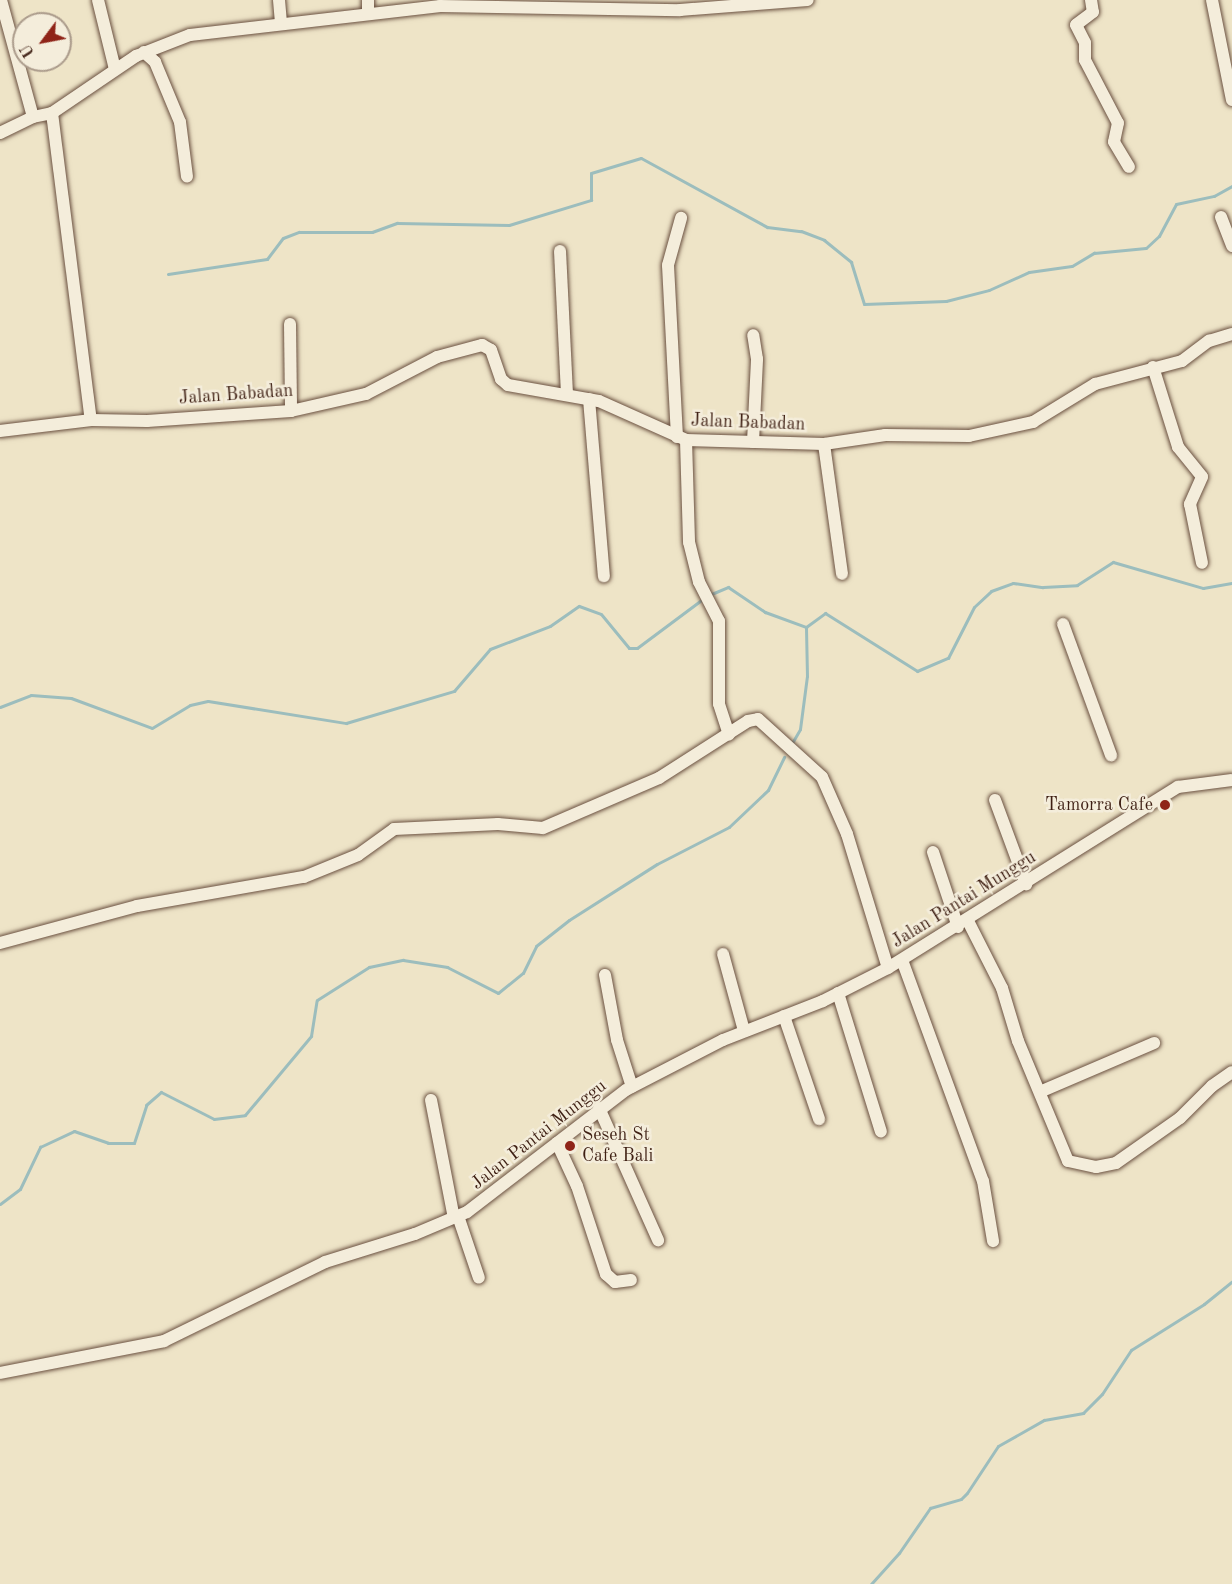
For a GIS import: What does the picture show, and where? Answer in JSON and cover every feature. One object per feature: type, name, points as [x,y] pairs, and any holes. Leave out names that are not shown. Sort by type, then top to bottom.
[{"type":"street","points":[[1,0],[33,117]]},
{"type":"street","points":[[98,0],[115,69]]},
{"type":"street","points":[[279,0],[281,24]]},
{"type":"street","points":[[368,0],[368,14]]},
{"type":"street","points":[[0,133],[33,117],[52,113],[115,69],[144,52],[190,34],[450,6],[667,5],[808,0]]},
{"type":"street","points":[[1091,0],[1093,12],[1076,25],[1085,43],[1085,60],[1118,123],[1113,141],[1129,167]]},
{"type":"street","points":[[1212,0],[1232,100]]},
{"type":"street","points":[[144,52],[155,62],[180,122],[187,177]]},
{"type":"street","points":[[52,113],[91,420]]},
{"type":"street","points":[[1221,217],[1232,246]]},
{"type":"street","points":[[681,218],[668,265],[689,542],[699,582],[719,621],[719,704],[729,734]]},
{"type":"street","points":[[560,251],[567,393]]},
{"type":"street","points":[[290,324],[291,411]]},
{"type":"street","name":"Jalan Babadan","points":[[0,431],[91,420],[147,421],[291,411],[366,394],[437,357],[476,345],[491,350],[501,379],[508,385],[567,393],[589,399],[626,411],[681,439],[824,444],[885,435],[969,436],[1033,422],[1095,384],[1182,361],[1209,342],[1232,334]]},
{"type":"street","points":[[753,335],[757,359],[753,442]]},
{"type":"street","points":[[1153,367],[1178,447],[1202,477],[1190,504],[1203,563]]},
{"type":"street","points":[[589,399],[604,576]]},
{"type":"street","points":[[824,444],[842,574]]},
{"type":"street","points":[[1063,624],[1111,755]]},
{"type":"street","points":[[0,943],[137,906],[304,877],[358,855],[393,829],[498,824],[543,828],[659,778],[729,734],[758,719],[822,777],[847,834],[888,968]]},
{"type":"street","name":"Jalan Pantai Munggu","points":[[0,1373],[164,1341],[325,1262],[456,1217],[499,1191],[598,1108],[632,1087],[744,1031],[838,993],[888,968],[963,924],[1178,787],[1232,780]]},
{"type":"street","points":[[995,800],[1026,884]]},
{"type":"street","points":[[933,852],[963,924],[1002,988],[1018,1041],[1042,1091],[1065,1157],[1096,1167],[1116,1163],[1180,1118],[1212,1086],[1232,1072]]},
{"type":"street","points":[[723,954],[744,1031]]},
{"type":"street","points":[[902,960],[982,1182],[993,1241]]},
{"type":"street","points":[[605,975],[617,1040],[632,1087]]},
{"type":"street","points":[[838,993],[881,1132]]},
{"type":"street","points":[[784,1016],[819,1119]]},
{"type":"street","points":[[1042,1091],[1154,1043]]},
{"type":"street","points":[[431,1100],[456,1217],[479,1278]]},
{"type":"street","points":[[598,1108],[658,1240]]},
{"type":"street","points":[[557,1143],[577,1186],[606,1274],[615,1282],[631,1280]]},
{"type":"waterway","points":[[168,274],[267,259],[283,238],[299,232],[372,232],[397,223],[509,225],[591,200],[591,173],[641,158],[767,227],[801,231],[824,240],[851,262],[864,304],[946,301],[989,290],[1029,272],[1072,266],[1094,253],[1146,248],[1159,236],[1176,204],[1214,196],[1232,186]]},
{"type":"waterway","points":[[792,743],[800,729],[807,676],[806,627],[825,613],[917,671],[948,658],[974,607],[991,591],[1013,583],[1043,587],[1077,585],[1113,562],[1203,588],[1232,583]]},
{"type":"waterway","points":[[709,595],[728,587],[765,612],[806,627]]},
{"type":"waterway","points":[[0,707],[31,695],[71,698],[152,728],[190,705],[208,701],[346,723],[454,691],[490,649],[550,626],[579,606],[601,614],[629,648],[637,648],[704,598]]},
{"type":"waterway","points":[[0,1204],[20,1189],[40,1147],[74,1131],[108,1143],[134,1143],[146,1105],[161,1092],[214,1119],[245,1115],[311,1036],[317,1000],[369,967],[403,960],[447,967],[498,993],[523,973],[536,946],[569,920],[657,864],[729,827],[768,790],[784,757]]},
{"type":"waterway","points":[[871,1584],[899,1553],[930,1508],[961,1499],[967,1493],[998,1446],[1044,1420],[1083,1413],[1102,1394],[1131,1350],[1204,1304],[1232,1281]]},
{"type":"place","name":"Tamorra Cafe","points":[[1165,805]]},
{"type":"place","name":"Seseh St Cafe Bali","points":[[570,1146]]}]
